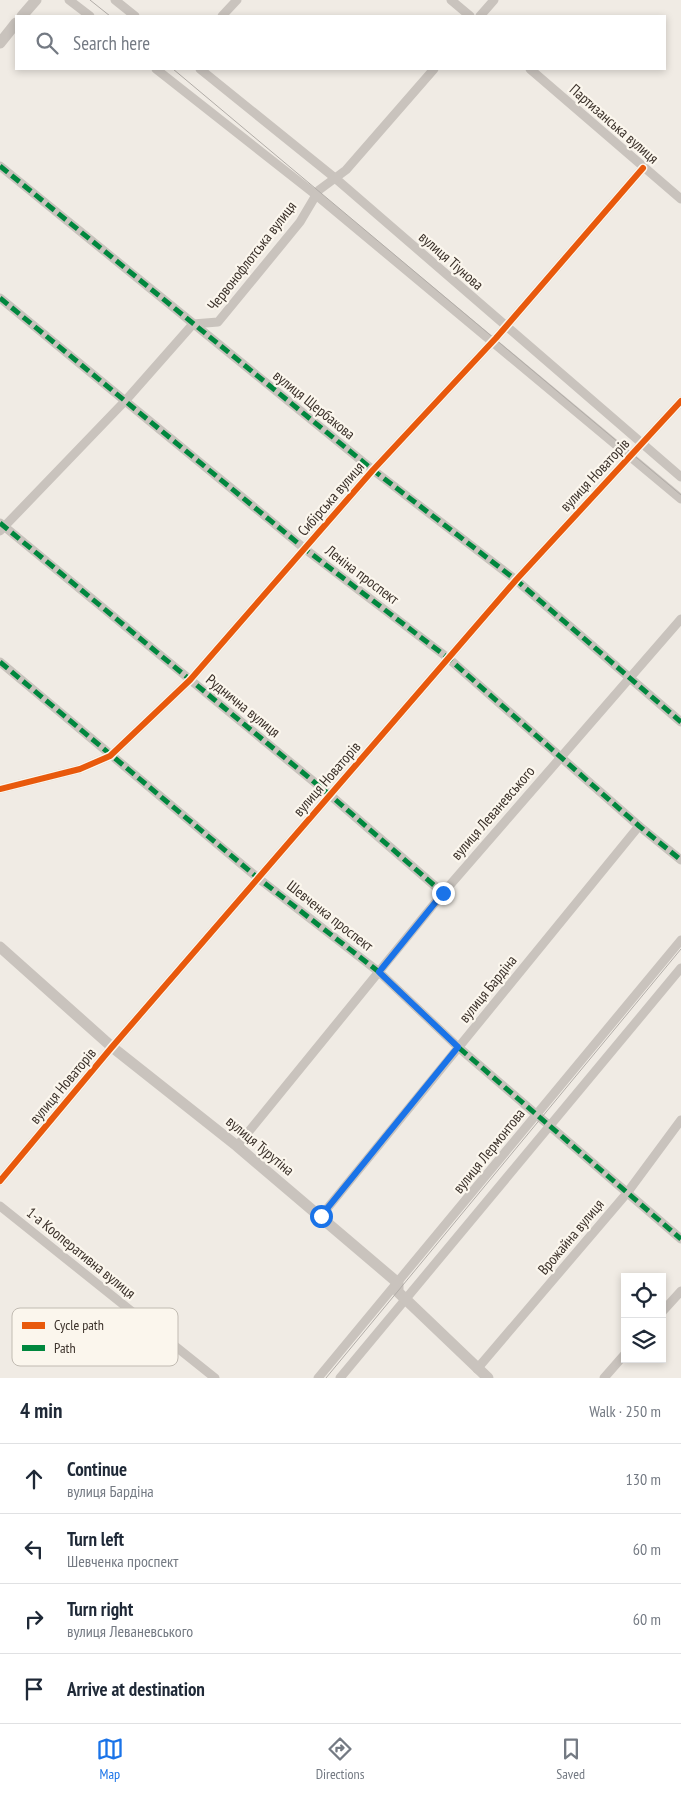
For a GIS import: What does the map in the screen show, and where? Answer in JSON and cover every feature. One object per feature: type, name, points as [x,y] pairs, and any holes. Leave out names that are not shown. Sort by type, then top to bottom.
[{"type":"street","points":[[23,15],[36,0]]},
{"type":"street","points":[[69,0],[89,15]]},
{"type":"street","points":[[115,0],[134,15]]},
{"type":"street","points":[[223,15],[238,0]]},
{"type":"street","points":[[451,0],[469,15]]},
{"type":"street","points":[[481,15],[494,0]]},
{"type":"street","points":[[0,43],[15,25]]},
{"type":"street","points":[[157,70],[316,195],[681,499]]},
{"type":"street","name":"вулиця Тіунова","points":[[201,70],[335,178],[681,476]]},
{"type":"street","name":"Червонофлотська вулиця","points":[[193,324],[218,322],[300,222],[323,186],[346,170],[433,70]]},
{"type":"street","name":"Партизанська вулиця","points":[[531,70],[681,199]]},
{"type":"street","name":"вулиця Щербакова","points":[[0,166],[372,470],[516,580],[630,676],[681,722]]},
{"type":"street","name":"Сибірська вулиця","points":[[0,789],[80,769],[110,756],[190,680],[372,470],[506,327],[643,168]]},
{"type":"street","name":"Леніна проспект","points":[[0,298],[305,549],[448,658],[639,826],[681,860]]},
{"type":"street","points":[[1,527],[126,400],[193,324]]},
{"type":"street","name":"вулиця Новаторів","points":[[0,1181],[112,1047],[516,580],[681,401]]},
{"type":"street","name":"Руднична вулиця","points":[[1,527],[330,795],[443,893]]},
{"type":"street","name":"вулиця Леваневського","points":[[238,1146],[443,893],[681,619]]},
{"type":"street","name":"Шевченка проспект","points":[[0,662],[258,878],[379,972],[458,1047],[681,1239]]},
{"type":"street","name":"вулиця Бардіна","points":[[321,1216],[639,826]]},
{"type":"street","name":"вулиця Лермонтова","points":[[318,1378],[681,940]]},
{"type":"street","name":"вулиця Турутіна","points":[[0,947],[112,1047],[238,1146],[398,1283],[398,1292],[488,1378]]},
{"type":"street","name":"вулиця Лермонтова","points":[[340,1378],[681,968]]},
{"type":"street","name":"Врожайна вулиця","points":[[477,1369],[627,1193],[681,1120]]},
{"type":"street","name":"1-а Кооперативна вулиця","points":[[0,1206],[128,1308]]},
{"type":"street","points":[[666,1308],[681,1291]]},
{"type":"street","name":"1-а Кооперативна вулиця","points":[[178,1348],[215,1378]]},
{"type":"street","points":[[604,1378],[621,1359]]},
{"type":"tram line","points":[[90,0],[109,15]]},
{"type":"tram line","points":[[174,70],[681,495]]},
{"type":"tram line","points":[[326,1378],[681,949]]},
{"type":"marked path","points":[[0,166],[373,470],[516,580],[681,722]]},
{"type":"marked path","points":[[0,298],[305,549],[448,658],[639,826],[681,860]]},
{"type":"marked path","points":[[0,523],[330,795],[443,893]]},
{"type":"marked path","points":[[0,662],[258,878],[379,972],[458,1047],[681,1239]]},
{"type":"cycle path","points":[[0,789],[80,769],[110,756],[190,680],[373,470],[496,338],[643,168]]},
{"type":"cycle path","points":[[0,1181],[112,1047],[516,580],[681,401]]},
{"type":"route","points":[[321,1216],[458,1047],[379,972],[443,893]]}]
